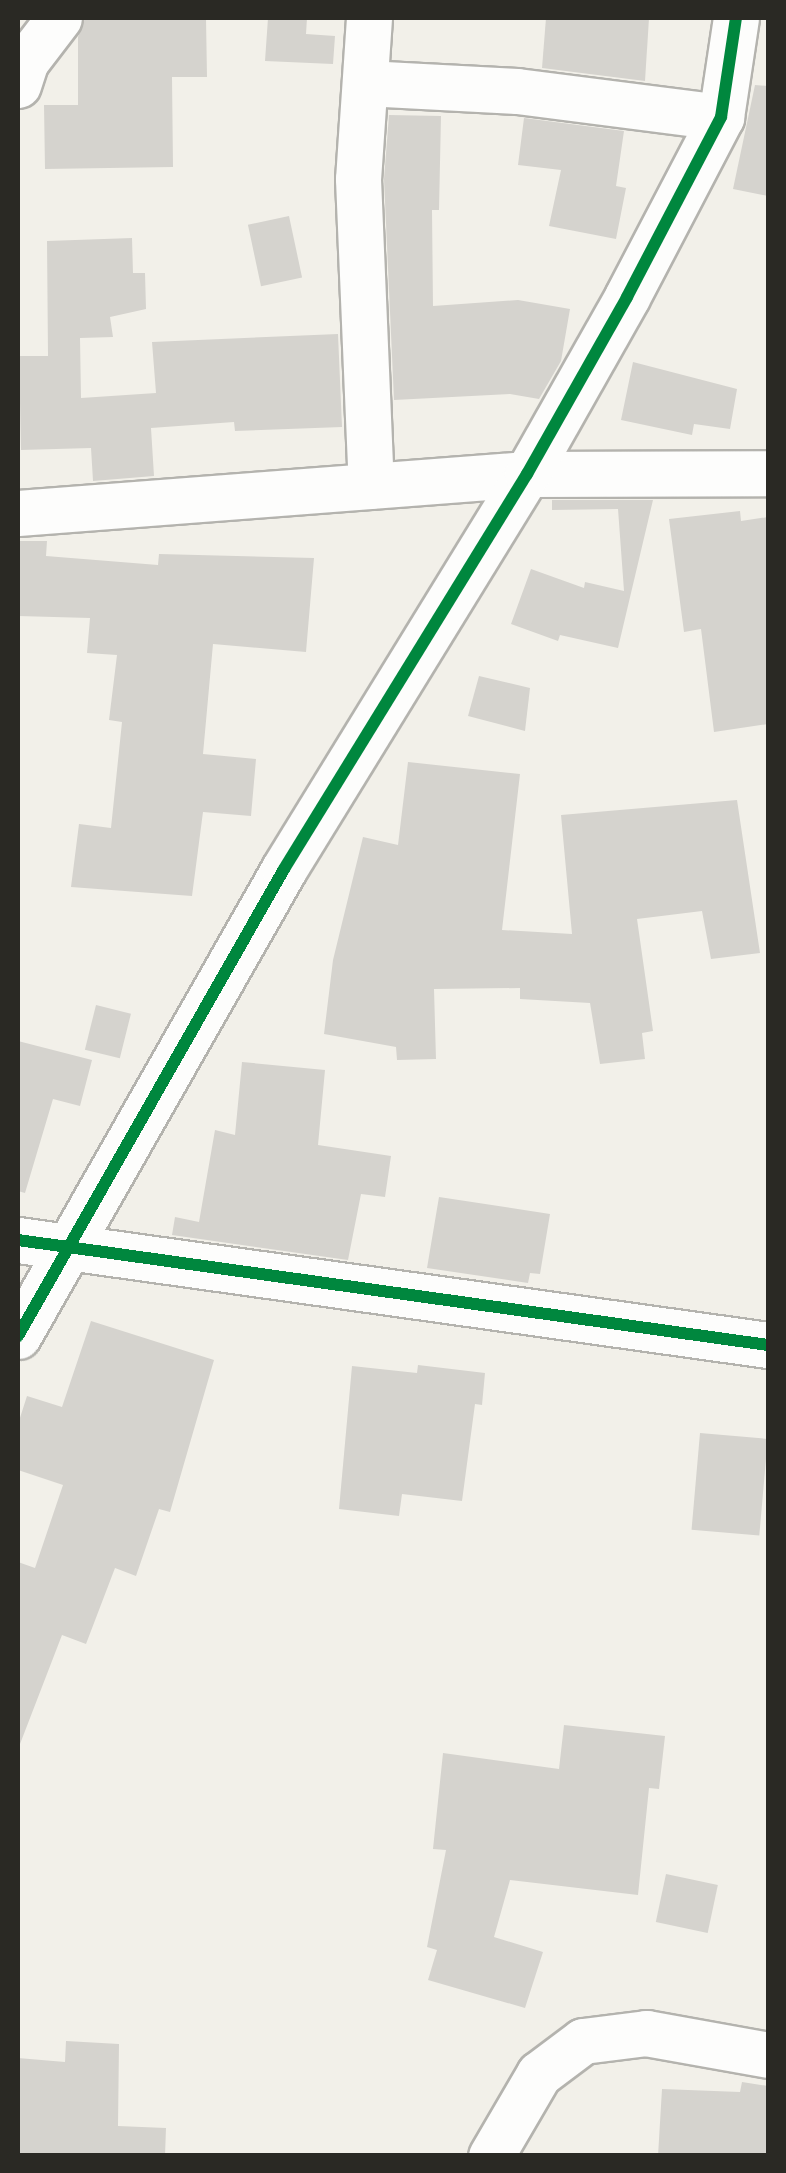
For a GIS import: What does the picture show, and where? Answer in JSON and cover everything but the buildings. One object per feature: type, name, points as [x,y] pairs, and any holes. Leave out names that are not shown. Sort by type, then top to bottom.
[{"type":"street","points":[[18,86],[26,61],[59,18]]},
{"type":"street","points":[[369,18],[358,198],[372,486]]},
{"type":"street","points":[[18,1336],[68,1242],[284,869],[527,474],[721,118],[736,18]]},
{"type":"street","points":[[365,83],[517,90],[721,118]]},
{"type":"street","points":[[18,513],[527,474],[768,473]]},
{"type":"street","points":[[18,1240],[68,1242],[768,1345]]},
{"type":"street","points":[[491,2156],[539,2074],[582,2042],[646,2033],[768,2056]]},
{"type":"cycle path","points":[[18,1336],[284,869],[527,474],[627,297],[721,117],[736,18]]},
{"type":"cycle path","points":[[18,1240],[768,1345]]}]
